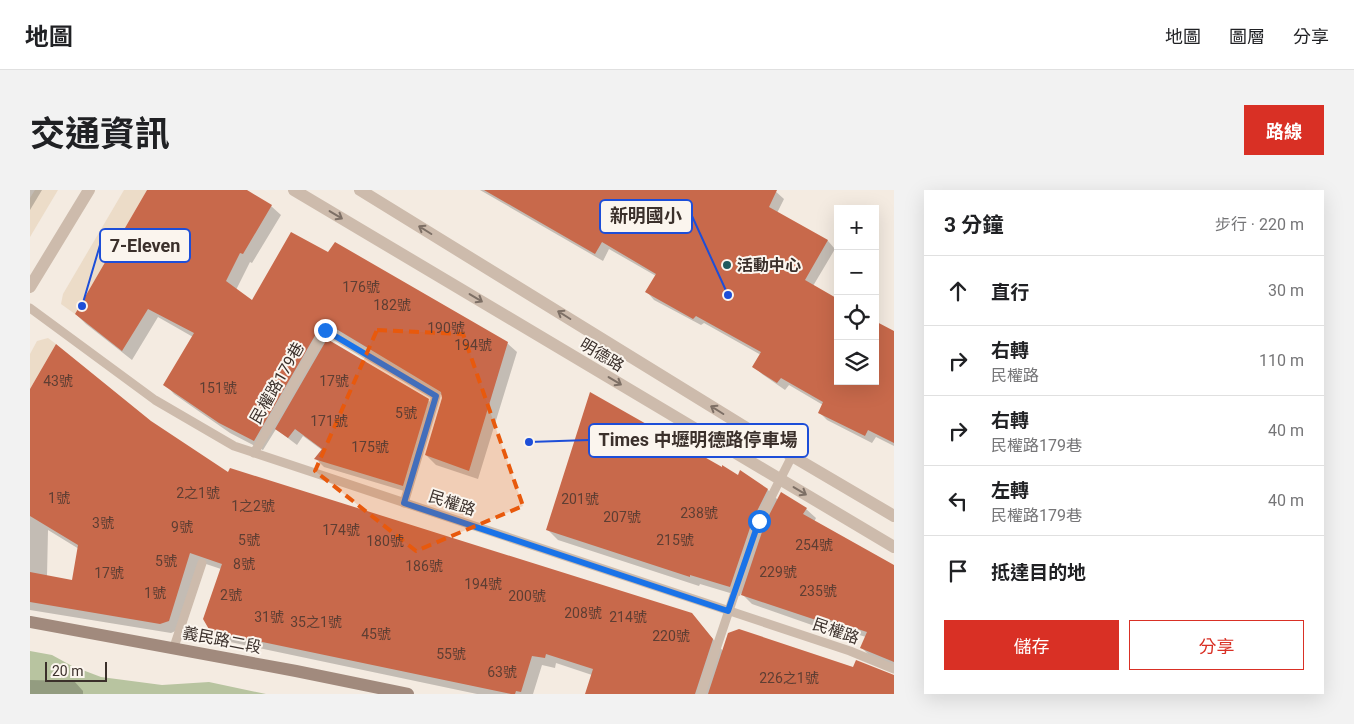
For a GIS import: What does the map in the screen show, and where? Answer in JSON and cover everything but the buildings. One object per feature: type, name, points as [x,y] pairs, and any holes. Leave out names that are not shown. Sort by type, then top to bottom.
[{"type":"street","points":[[30,287],[88,190]]},
{"type":"street","name":"明德路","points":[[294,190],[894,547]]},
{"type":"street","name":"明德路","points":[[360,190],[792,456],[894,516]]},
{"type":"street","name":"義民路二段","points":[[30,622],[408,694]]},
{"type":"lane","name":"民權路","points":[[30,308],[155,400],[234,446],[850,651],[894,668]]},
{"type":"lane","name":"民權路179巷","points":[[254,453],[325,330],[436,396],[404,503]]},
{"type":"lane","points":[[701,694],[759,521],[792,456]]},
{"type":"lane","points":[[174,648],[202,563]]},
{"type":"highlighted area","points":[[377,330],[463,334],[523,506],[416,551],[315,471]]},
{"type":"green space","points":[[30,651],[52,655],[72,666],[101,677],[162,685],[209,682],[266,694],[30,694]]},
{"type":"shaded area","points":[[35,190],[58,190],[30,237],[30,198]]},
{"type":"shaded area","points":[[124,190],[147,190],[75,314],[61,304],[63,294]]},
{"type":"shaded area","points":[[48,338],[56,344],[30,389],[30,354],[37,341]]},
{"type":"place","name":"活動中心","points":[[727,265]]},
{"type":"place","name":"新明國小","points":[[728,295]]},
{"type":"place","name":"7-Eleven","points":[[82,306]]},
{"type":"place","name":"Times 中壢明德路停車場","points":[[529,442]]},
{"type":"route","points":[[325,330],[436,396],[404,503],[728,611],[759,521]]}]
